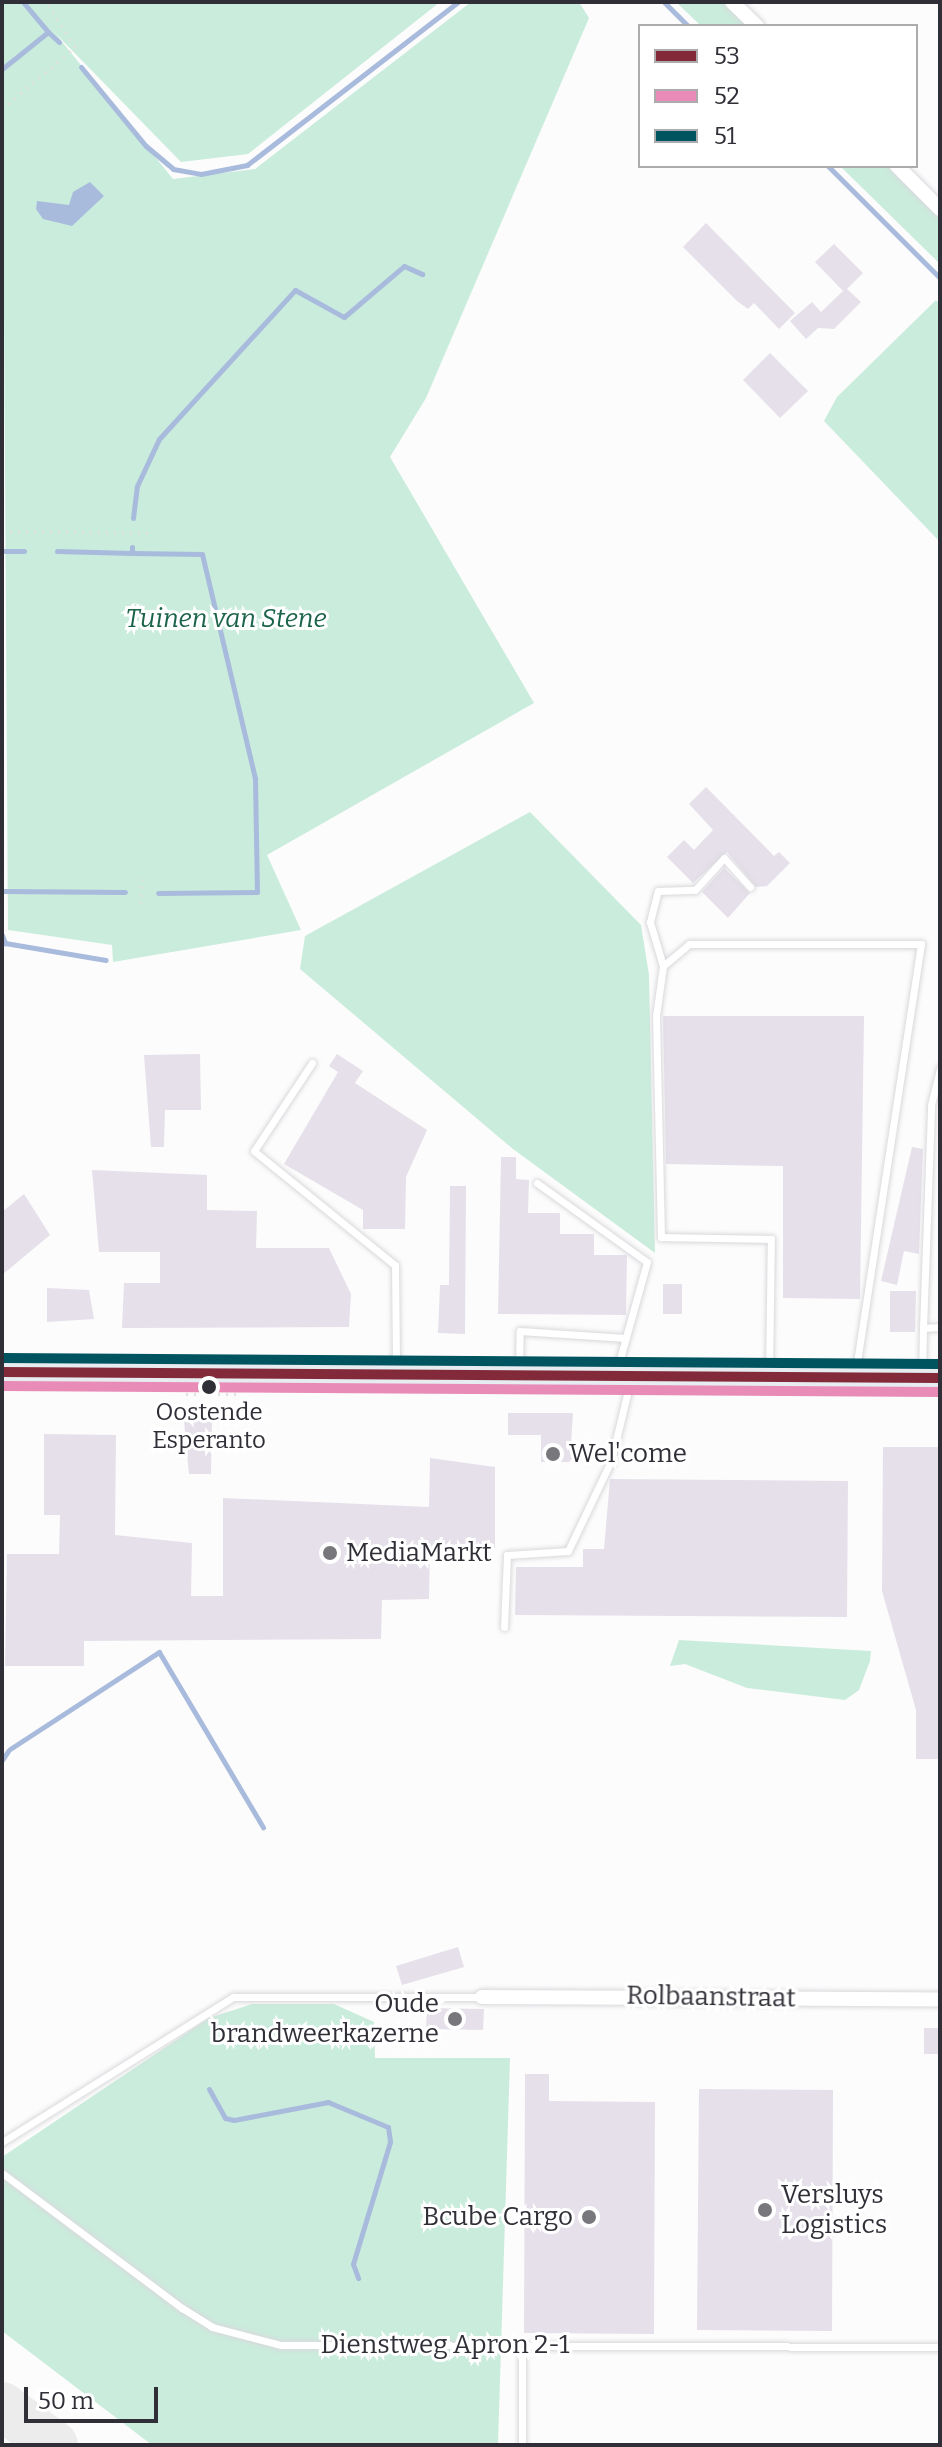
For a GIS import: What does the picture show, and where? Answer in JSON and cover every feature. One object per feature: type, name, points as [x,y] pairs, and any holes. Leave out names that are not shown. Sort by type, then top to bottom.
[{"type":"main road","points":[[2,1372],[931,1378]]},
{"type":"street","points":[[732,2],[755,24]]},
{"type":"street","points":[[899,168],[940,209]]},
{"type":"street","name":"Rolbaanstraat","points":[[482,1997],[940,1999]]},
{"type":"lane","points":[[750,887],[724,858],[695,890],[658,891],[650,922],[663,966],[656,1016],[661,1237],[771,1239],[768,1377]]},
{"type":"lane","points":[[663,966],[689,944],[921,944],[855,1378]]},
{"type":"lane","points":[[312,1063],[254,1151],[395,1265],[396,1355],[387,1374]]},
{"type":"lane","points":[[931,1378],[923,1328],[931,1105],[940,1068]]},
{"type":"lane","points":[[504,1627],[507,1555],[568,1551],[611,1461],[626,1338],[647,1262],[537,1183]]},
{"type":"lane","points":[[923,1328],[940,1327]]},
{"type":"lane","points":[[519,1375],[520,1331],[626,1338]]},
{"type":"lane","points":[[2,2142],[233,1997],[482,1997]]},
{"type":"lane","name":"Dienstweg Apron 2-1","points":[[2,2173],[212,2327],[281,2345],[940,2347]]},
{"type":"lane","points":[[522,2346],[522,2445]]},
{"type":"path","points":[[2,109],[75,47],[47,2]]},
{"type":"path","points":[[2,531],[150,533]]},
{"type":"path","points":[[141,904],[142,879]]},
{"type":"green space","name":"Tuinen van Stene","points":[[2,2],[440,2],[248,154],[181,162],[55,33],[173,179],[255,169],[471,2],[579,2],[589,18],[426,398],[390,457],[534,703],[267,855],[301,930],[113,962],[112,945],[8,930]]},
{"type":"green space","points":[[676,2],[723,2],[745,24],[699,24]]},
{"type":"green space","points":[[842,168],[889,168],[940,218],[940,264]]},
{"type":"green space","points":[[936,300],[940,304],[940,542],[824,421],[837,397]]},
{"type":"green space","points":[[530,812],[641,925],[649,975],[655,1253],[513,1149],[300,969],[305,936]]},
{"type":"green space","points":[[679,1640],[871,1651],[859,1690],[845,1700],[747,1688],[685,1664],[670,1666]]},
{"type":"green space","points":[[252,2004],[334,2004],[374,2022],[375,2058],[510,2058],[498,2445],[152,2445],[2,2331],[2,2157],[209,2018]]},
{"type":"water","points":[[90,182],[104,196],[72,226],[43,219],[36,209],[37,201],[69,205],[73,192]]},
{"type":"building","points":[[706,223],[795,313],[779,329],[754,303],[748,309],[737,301],[683,247]]},
{"type":"building","points":[[834,244],[863,273],[847,289],[861,302],[834,329],[818,328],[806,339],[790,321],[812,302],[821,312],[843,291],[815,262]]},
{"type":"building","points":[[770,353],[808,391],[780,418],[743,380]]},
{"type":"building","points":[[706,787],[774,856],[779,852],[790,863],[767,886],[756,887],[727,852],[693,883],[667,857],[684,840],[694,850],[713,830],[689,804]]},
{"type":"building","points":[[724,868],[750,893],[728,918],[702,892]]},
{"type":"building","points":[[663,1016],[864,1016],[860,1299],[783,1298],[783,1166],[666,1164]]},
{"type":"building","points":[[200,1054],[201,1110],[165,1110],[164,1147],[151,1147],[144,1055]]},
{"type":"building","points":[[337,1054],[363,1071],[355,1083],[427,1130],[406,1177],[405,1229],[363,1229],[363,1210],[284,1164],[338,1072],[329,1066]]},
{"type":"building","points":[[912,1147],[923,1149],[919,1254],[904,1251],[897,1285],[881,1281]]},
{"type":"building","points":[[501,1157],[516,1157],[516,1179],[529,1180],[528,1213],[560,1213],[560,1234],[594,1234],[594,1255],[627,1255],[626,1315],[498,1314]]},
{"type":"building","points":[[92,1170],[207,1175],[207,1210],[257,1211],[256,1248],[329,1248],[351,1294],[349,1327],[122,1328],[124,1283],[160,1283],[160,1252],[99,1252]]},
{"type":"building","points":[[450,1186],[466,1186],[465,1334],[438,1333],[440,1285],[449,1285]]},
{"type":"building","points":[[24,1194],[50,1235],[2,1275],[2,1212]]},
{"type":"building","points":[[663,1284],[682,1284],[682,1314],[663,1314]]},
{"type":"building","points":[[47,1288],[89,1290],[94,1319],[47,1322]]},
{"type":"building","points":[[890,1291],[916,1291],[915,1332],[890,1332]]},
{"type":"building","points":[[508,1413],[573,1413],[571,1445],[587,1446],[569,1462],[541,1462],[541,1435],[508,1435]]},
{"type":"building","points":[[184,1421],[212,1421],[211,1474],[189,1474]]},
{"type":"building","points":[[44,1434],[116,1435],[115,1535],[192,1543],[191,1596],[223,1596],[223,1498],[429,1507],[430,1458],[495,1467],[495,1548],[430,1548],[429,1599],[382,1600],[381,1639],[84,1641],[84,1666],[5,1666],[7,1554],[59,1554],[60,1515],[44,1515]]},
{"type":"building","points":[[883,1447],[940,1447],[940,1759],[916,1759],[916,1710],[882,1591]]},
{"type":"building","points":[[610,1479],[848,1481],[847,1617],[515,1615],[516,1567],[583,1567],[583,1549],[604,1549]]},
{"type":"building","points":[[458,1947],[464,1967],[402,1985],[396,1966]]},
{"type":"building","name":"Oude brandweerkazerne","points":[[427,2008],[484,2009],[483,2030],[426,2029]]},
{"type":"building","points":[[924,2028],[940,2028],[940,2054],[924,2054]]},
{"type":"building","name":"Bcube Cargo","points":[[525,2074],[549,2074],[549,2101],[655,2102],[654,2334],[524,2333]]},
{"type":"building","name":"Versluys Logistics","points":[[699,2089],[833,2090],[832,2331],[697,2330]]},
{"type":"waterway","points":[[23,2],[48,32]]},
{"type":"waterway","points":[[81,67],[146,146],[173,169],[201,174],[247,165],[458,2]]},
{"type":"waterway","points":[[664,2],[686,24]]},
{"type":"waterway","points":[[2,69],[48,32],[59,42]]},
{"type":"waterway","points":[[830,168],[940,278]]},
{"type":"waterway","points":[[133,518],[137,486],[159,439],[295,290],[344,317],[404,266],[422,274]]},
{"type":"waterway","points":[[132,547],[132,553],[202,554],[255,779],[257,892],[158,893]]},
{"type":"waterway","points":[[2,551],[24,551]]},
{"type":"waterway","points":[[57,551],[132,553]]},
{"type":"waterway","points":[[2,891],[125,892]]},
{"type":"waterway","points":[[2,935],[5,943],[106,960]]},
{"type":"waterway","points":[[10,1749],[159,1652],[263,1827]]},
{"type":"waterway","points":[[2,1760],[8,1751]]},
{"type":"waterway","points":[[209,2089],[225,2118],[234,2120],[328,2102],[388,2127],[390,2142],[353,2264],[358,2278]]},
{"type":"taxiway","points":[[2,2406],[54,2445]]},
{"type":"transit line","name":"51","points":[[2,1358],[940,1364]]},
{"type":"transit line","name":"53","points":[[2,1372],[940,1378]]},
{"type":"transit line","name":"52","points":[[2,1386],[940,1392]]},
{"type":"place","name":"Oostende Esperanto","points":[[209,1387]]},
{"type":"place","name":"Wel'come","points":[[553,1454]]},
{"type":"place","name":"MediaMarkt","points":[[330,1553]]},
{"type":"place","name":"Oude brandweerkazerne","points":[[455,2019]]},
{"type":"place","name":"Versluys Logistics","points":[[765,2210]]},
{"type":"place","name":"Bcube Cargo","points":[[589,2217]]}]
